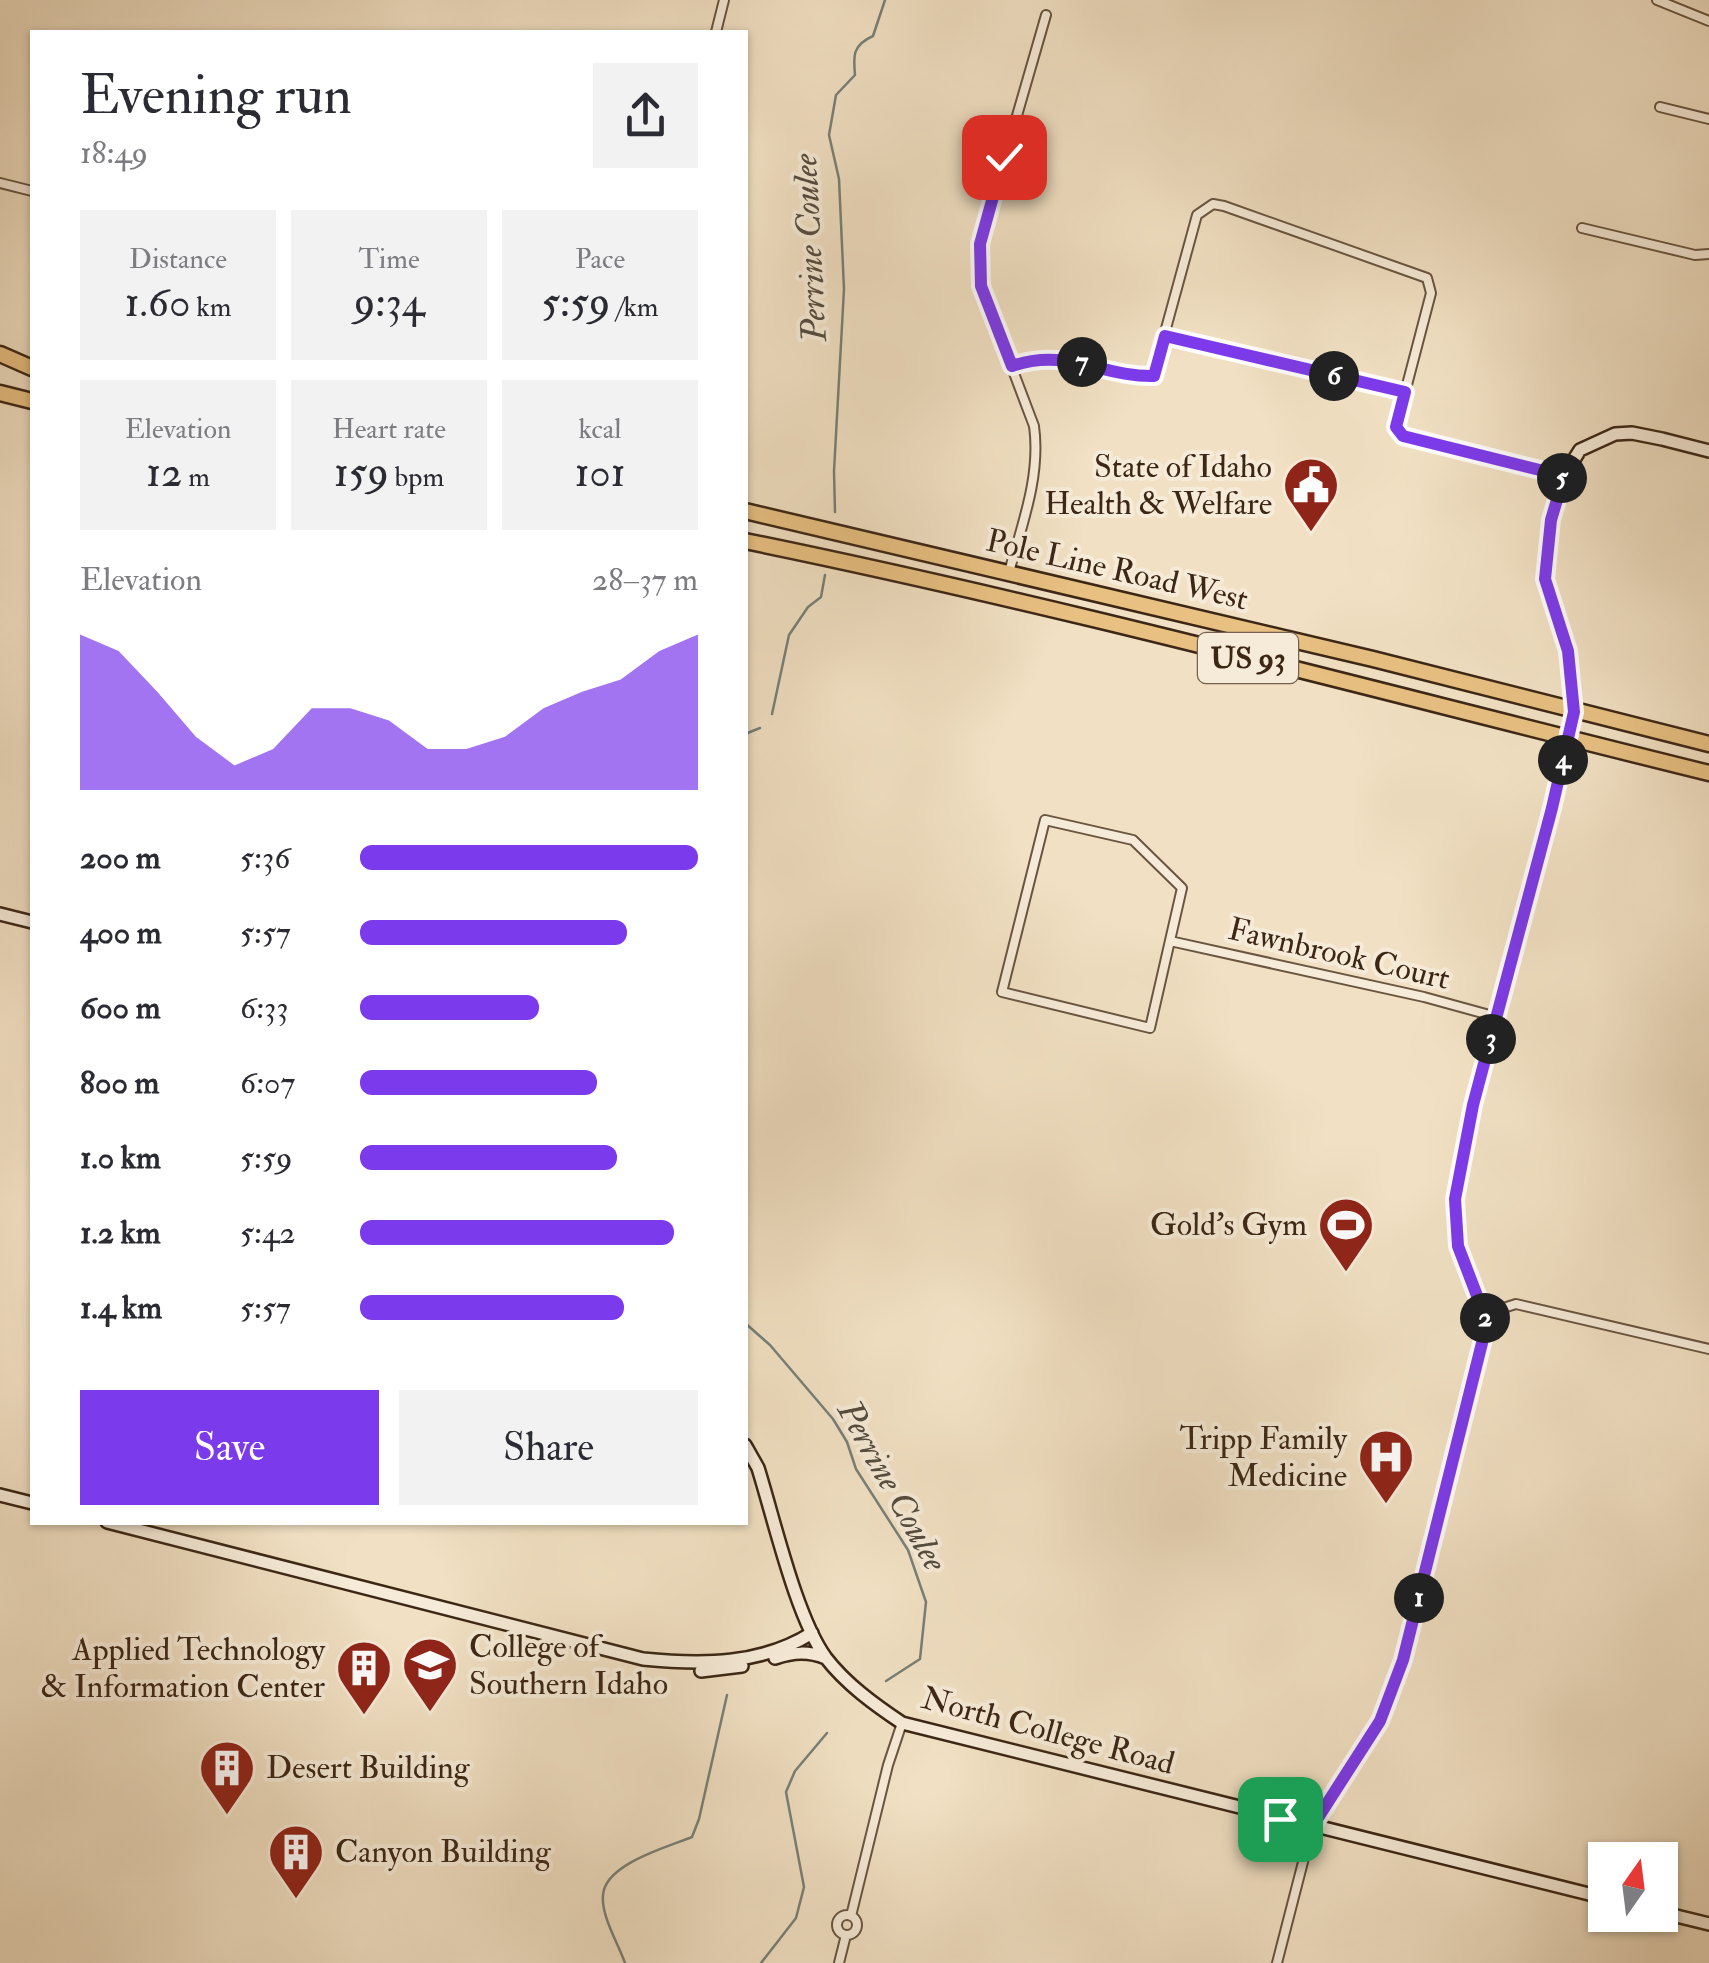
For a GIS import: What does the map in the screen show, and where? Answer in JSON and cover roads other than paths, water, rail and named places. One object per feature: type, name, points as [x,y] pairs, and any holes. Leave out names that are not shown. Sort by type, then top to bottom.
[{"type":"highway","points":[[0,357],[30,367]]},
{"type":"highway","points":[[0,395],[30,401]]},
{"type":"highway","name":"Pole Line Road West","points":[[748,512],[1373,659],[1709,744]]},
{"type":"highway","name":"Pole Line Road West","points":[[748,543],[872,567],[1709,771]]},
{"type":"street","points":[[716,30],[724,0]]},
{"type":"street","points":[[1657,0],[1709,21]]},
{"type":"street","points":[[1009,572],[1036,466],[1037,446],[1034,426],[981,286],[980,244],[1046,14]]},
{"type":"street","points":[[1660,107],[1709,120]]},
{"type":"street","points":[[0,183],[30,190]]},
{"type":"street","points":[[1012,366],[1057,358],[1154,376],[1196,215],[1213,204],[1224,206],[1427,278],[1432,293],[1396,427],[1403,436],[1564,476]]},
{"type":"street","points":[[1582,228],[1696,256],[1709,254]]},
{"type":"street","points":[[1165,336],[1405,392]]},
{"type":"street","points":[[1277,1963],[1312,1827],[1380,1721],[1403,1660],[1481,1349],[1484,1314],[1458,1246],[1454,1218],[1473,1105],[1574,712],[1568,651],[1545,579],[1551,520],[1564,476],[1580,450],[1614,434],[1632,433],[1709,451]]},
{"type":"street","points":[[1045,820],[1133,840],[1182,888],[1170,941],[1150,1028],[1002,992],[1045,820]]},
{"type":"street","points":[[0,914],[30,922]]},
{"type":"street","name":"Fawnbrook Court","points":[[1170,941],[1497,1016]]},
{"type":"street","points":[[1484,1314],[1516,1304],[1709,1349]]},
{"type":"street","name":"North College Road","points":[[748,1450],[758,1468],[812,1633],[826,1658],[860,1692],[902,1723],[1588,1894]]},
{"type":"street","points":[[0,1495],[30,1503]]},
{"type":"street","points":[[119,1525],[687,1670],[711,1671],[794,1652],[826,1658]]},
{"type":"street","points":[[643,1660],[684,1664],[746,1659],[795,1644],[812,1633]]},
{"type":"street","points":[[851,1916],[841,1916],[840,1932],[852,1934],[857,1926],[851,1916],[902,1723]]},
{"type":"street","points":[[1678,1916],[1709,1924]]},
{"type":"street","points":[[839,1963],[846,1934]]},
{"type":"waterway","name":"Perrine Coulee","points":[[835,512],[844,289],[839,179],[829,135],[836,95],[855,75],[856,51],[873,36],[885,0]]},
{"type":"waterway","name":"Perrine Coulee","points":[[772,714],[789,635],[808,607],[821,597],[825,575]]},
{"type":"waterway","name":"Perrine Coulee","points":[[748,733],[760,728]]},
{"type":"waterway","name":"Perrine Coulee","points":[[748,1326],[770,1345],[833,1419],[847,1442],[856,1469],[908,1550],[926,1602],[920,1659],[886,1681]]},
{"type":"waterway","name":"Perrine Coulee","points":[[625,1963],[605,1912],[606,1884],[639,1858],[692,1837],[727,1695]]},
{"type":"waterway","name":"Perrine Coulee","points":[[761,1963],[796,1918],[804,1887],[786,1792],[795,1771],[827,1733]]},
{"type":"place","name":"State of Idaho Health & Welfare","points":[[1311,534]]},
{"type":"place","name":"Gold's Gym","points":[[1346,1274]]},
{"type":"place","name":"Tripp Family Medicine","points":[[1386,1506]]},
{"type":"place","name":"College of Southern Idaho","points":[[430,1714]]},
{"type":"place","name":"Applied Technology & Information Center","points":[[364,1717]]},
{"type":"place","name":"Desert Building","points":[[227,1817]]},
{"type":"place","name":"Canyon Building","points":[[296,1901]]}]
